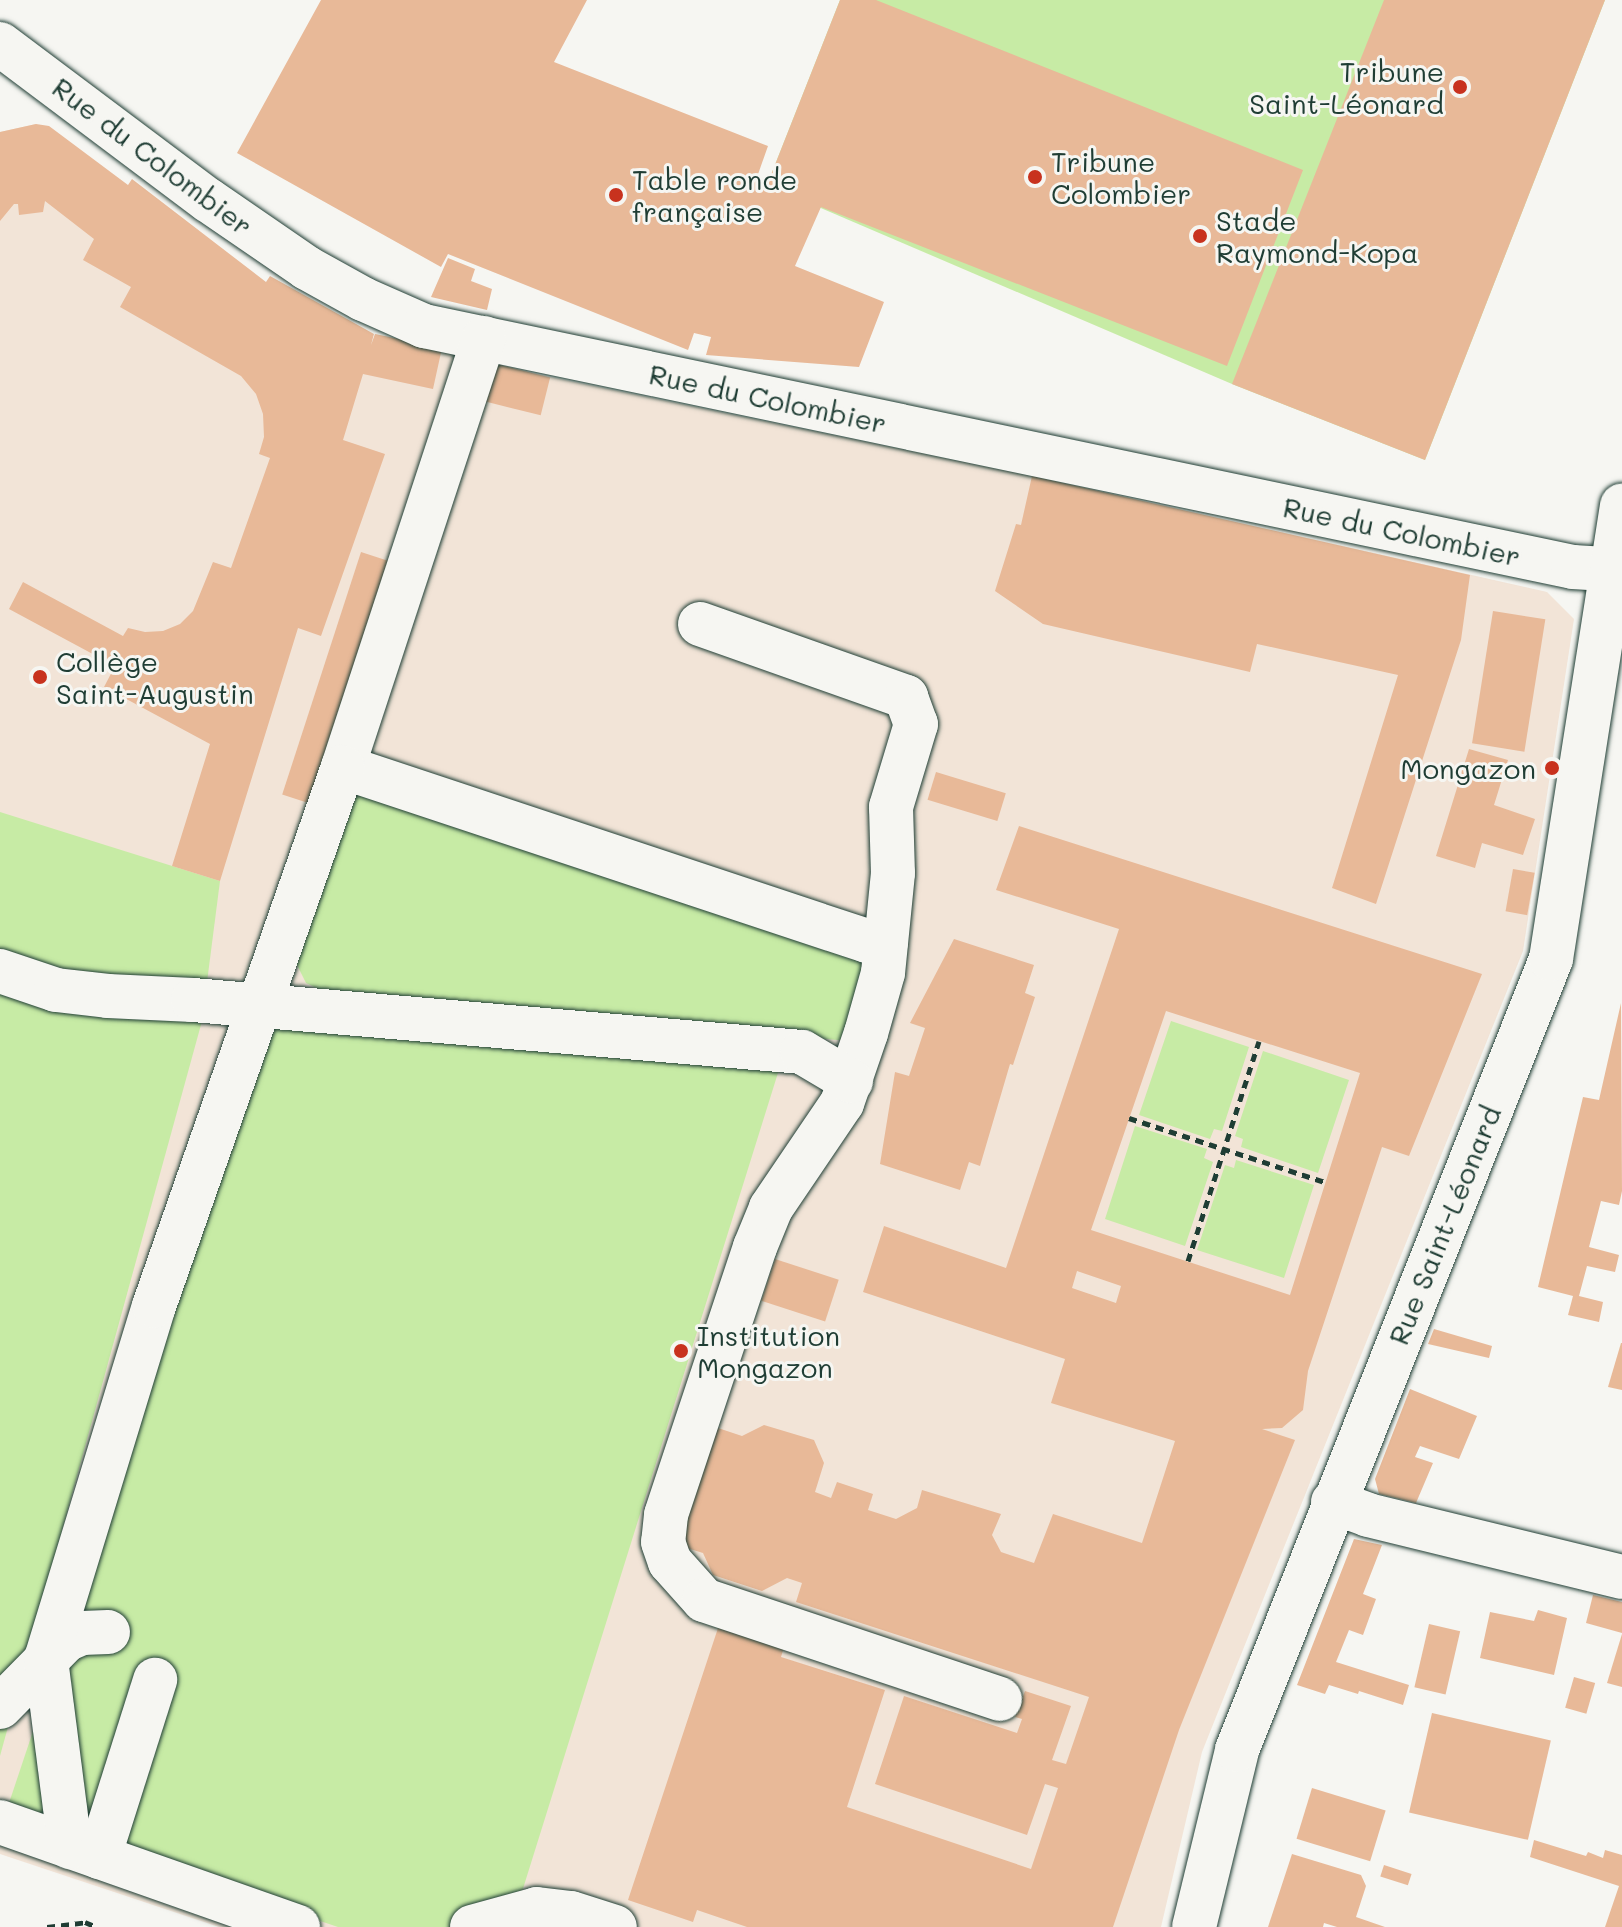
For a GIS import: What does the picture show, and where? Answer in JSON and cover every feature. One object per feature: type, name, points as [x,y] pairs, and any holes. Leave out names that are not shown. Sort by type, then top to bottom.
[{"type":"street","name":"Rue du Colombier","points":[[0,44],[49,77],[208,200],[307,268],[363,299],[424,326],[1557,564],[1617,570]]},
{"type":"street","points":[[85,1852],[46,1659],[154,1306],[343,767],[484,338]]},
{"type":"street","name":"Rue Saint-Léonard","points":[[1194,1927],[1237,1750],[1551,959],[1617,570],[1622,506]]},
{"type":"street","points":[[700,624],[906,697],[916,724],[891,807],[893,873],[883,973],[851,1081],[815,1147],[771,1208],[755,1247],[666,1515],[663,1542],[670,1562],[704,1600],[1000,1699]]},
{"type":"street","points":[[343,767],[867,941],[886,943]]},
{"type":"street","points":[[0,971],[56,990],[525,1032],[802,1052],[851,1081]]},
{"type":"street","points":[[1333,1502],[1368,1515],[1622,1577]]},
{"type":"street","points":[[0,1707],[66,1640],[82,1633],[108,1632]]},
{"type":"street","points":[[85,1852],[155,1680]]},
{"type":"street","points":[[0,1822],[298,1927]]},
{"type":"street","points":[[472,1927],[537,1909],[571,1913],[615,1927]]},
{"type":"path","points":[[1188,1261],[1259,1041]]},
{"type":"path","points":[[1129,1118],[1325,1182]]},
{"type":"path","points":[[47,1927],[85,1922],[97,1927]]},
{"type":"shaded area","name":"Institution Mongazon","points":[[36,124],[363,373],[375,334],[550,377],[1032,476],[1547,592],[1574,619],[1523,951],[1202,1752],[1161,1927],[219,1927],[0,1854],[0,132]]},
{"type":"green space","name":"Stade Raymond-Kopa","points":[[840,0],[1605,0],[1425,460],[1232,384],[767,185]]},
{"type":"green space","points":[[357,792],[870,950],[848,1041],[325,992],[306,983],[294,959]]},
{"type":"green space","points":[[0,812],[220,881],[202,1021],[0,1756]]},
{"type":"green space","points":[[271,1019],[782,1060],[511,1927],[338,1927],[5,1815]]},
{"type":"green space","points":[[1171,1021],[1249,1047],[1222,1131],[1214,1129],[1210,1139],[1139,1115]]},
{"type":"green space","points":[[1263,1051],[1349,1080],[1318,1173],[1241,1147],[1243,1139],[1235,1136]]},
{"type":"green space","points":[[1135,1126],[1207,1149],[1204,1158],[1213,1162],[1185,1246],[1105,1219]]},
{"type":"green space","points":[[1236,1160],[1314,1185],[1284,1278],[1197,1250],[1225,1165],[1234,1168]]},
{"type":"building","points":[[321,0],[587,0],[554,62],[768,146],[756,180],[767,185],[840,0],[876,0],[1303,170],[1227,366],[821,207],[795,266],[884,302],[859,367],[706,355],[711,337],[694,333],[688,350],[448,254],[441,267],[237,153]]},
{"type":"building","points":[[1384,0],[1605,0],[1425,460],[1232,384]]},
{"type":"building","points":[[36,124],[49,126],[128,185],[132,179],[266,282],[270,276],[374,334],[371,345],[375,334],[442,348],[433,389],[363,374],[343,440],[385,454],[321,636],[298,628],[220,881],[172,866],[210,744],[104,687],[115,666],[9,609],[23,582],[123,636],[128,628],[145,632],[163,631],[180,624],[193,611],[213,562],[231,568],[270,458],[259,454],[264,437],[263,414],[256,394],[241,376],[120,307],[131,287],[83,260],[94,239],[45,201],[43,212],[19,215],[18,204],[14,204],[0,221],[0,132]]},
{"type":"building","points":[[448,258],[475,269],[471,281],[492,289],[487,310],[431,297]]},
{"type":"building","points":[[488,362],[550,377],[541,415],[479,400]]},
{"type":"building","points":[[1032,476],[1470,575],[1461,640],[1376,904],[1332,888],[1398,675],[1257,644],[1250,672],[1043,624],[995,591],[1016,524],[1021,525]]},
{"type":"building","points":[[361,552],[389,561],[310,803],[282,795]]},
{"type":"building","points":[[1493,611],[1545,619],[1524,752],[1472,743]]},
{"type":"building","points":[[1469,749],[1508,760],[1494,805],[1535,819],[1523,855],[1482,843],[1475,868],[1436,856]]},
{"type":"building","points":[[936,772],[1006,793],[997,821],[928,800]]},
{"type":"building","points":[[1019,826],[1482,974],[1409,1156],[1382,1147],[1308,1371],[1303,1410],[1282,1428],[1262,1429],[1295,1440],[1179,1730],[1113,1927],[747,1927],[697,1910],[693,1922],[628,1900],[720,1622],[785,1644],[781,1657],[885,1690],[847,1807],[1031,1869],[1058,1788],[1045,1784],[1027,1835],[875,1784],[904,1696],[1017,1733],[1022,1719],[1015,1717],[1025,1691],[1071,1706],[1052,1760],[1066,1764],[1089,1697],[796,1602],[802,1583],[787,1578],[762,1591],[713,1575],[703,1553],[677,1545],[715,1427],[742,1436],[764,1425],[814,1440],[824,1463],[815,1492],[831,1498],[837,1482],[873,1494],[868,1510],[896,1519],[917,1508],[922,1490],[1001,1514],[992,1535],[1001,1552],[1034,1563],[1053,1514],[1142,1543],[1175,1441],[1051,1403],[1065,1359],[863,1292],[884,1226],[1006,1268],[1119,929],[996,890]],"holes":[[[1166,1011],[1360,1073],[1290,1295],[1091,1230]],[[1077,1271],[1121,1286],[1116,1303],[1072,1288]]]},
{"type":"building","points":[[1513,869],[1535,873],[1527,915],[1506,911]]},
{"type":"building","points":[[954,939],[1034,965],[1025,993],[1035,997],[1013,1065],[1010,1064],[980,1166],[969,1162],[960,1190],[880,1164],[895,1072],[909,1076],[925,1028],[910,1023]]},
{"type":"building","points":[[1621,1003],[1622,1191],[1619,1205],[1601,1201],[1589,1247],[1619,1255],[1615,1272],[1587,1266],[1579,1296],[1603,1302],[1599,1322],[1568,1315],[1573,1296],[1538,1287],[1583,1097],[1599,1100]]},
{"type":"building","points":[[775,1259],[839,1280],[825,1322],[761,1301]]},
{"type":"building","points":[[1434,1329],[1492,1346],[1489,1358],[1428,1344]]},
{"type":"building","points":[[1622,1343],[1622,1390],[1608,1387]]},
{"type":"building","points":[[1410,1389],[1477,1416],[1459,1459],[1420,1446],[1415,1457],[1433,1463],[1416,1503],[1379,1494],[1375,1479]]},
{"type":"building","points":[[1354,1539],[1382,1545],[1363,1594],[1376,1599],[1363,1635],[1349,1630],[1336,1662],[1409,1685],[1403,1705],[1329,1685],[1325,1694],[1297,1685]]},
{"type":"building","points":[[1593,1595],[1622,1602],[1622,1633],[1586,1623]]},
{"type":"building","points":[[1538,1610],[1567,1618],[1554,1675],[1480,1658],[1490,1612],[1534,1621]]},
{"type":"building","points":[[1429,1624],[1460,1631],[1446,1695],[1414,1687]]},
{"type":"building","points":[[1622,1634],[1622,1687],[1607,1683]]},
{"type":"building","points":[[1574,1677],[1595,1683],[1586,1714],[1565,1708]]},
{"type":"building","points":[[1432,1713],[1551,1740],[1528,1840],[1409,1812]]},
{"type":"building","points":[[1312,1788],[1386,1811],[1370,1861],[1297,1839]]},
{"type":"building","points":[[1534,1840],[1586,1856],[1588,1852],[1603,1858],[1605,1850],[1622,1855],[1622,1927],[1605,1927],[1619,1886],[1530,1857]]},
{"type":"building","points":[[1292,1854],[1361,1875],[1366,1886],[1356,1917],[1385,1927],[1337,1927],[1324,1923],[1323,1927],[1268,1927]]},
{"type":"building","points":[[1384,1865],[1412,1874],[1408,1885],[1380,1876]]},
{"type":"place","name":"Tribune Saint-Léonard","points":[[1460,87]]},
{"type":"place","name":"Tribune Colombier","points":[[1035,177]]},
{"type":"place","name":"Table ronde française","points":[[616,195]]},
{"type":"place","name":"Stade Raymond-Kopa","points":[[1200,236]]},
{"type":"place","name":"Collège Saint-Augustin","points":[[40,677]]},
{"type":"place","name":"Mongazon","points":[[1552,768]]},
{"type":"place","name":"Institution Mongazon","points":[[681,1351]]}]
